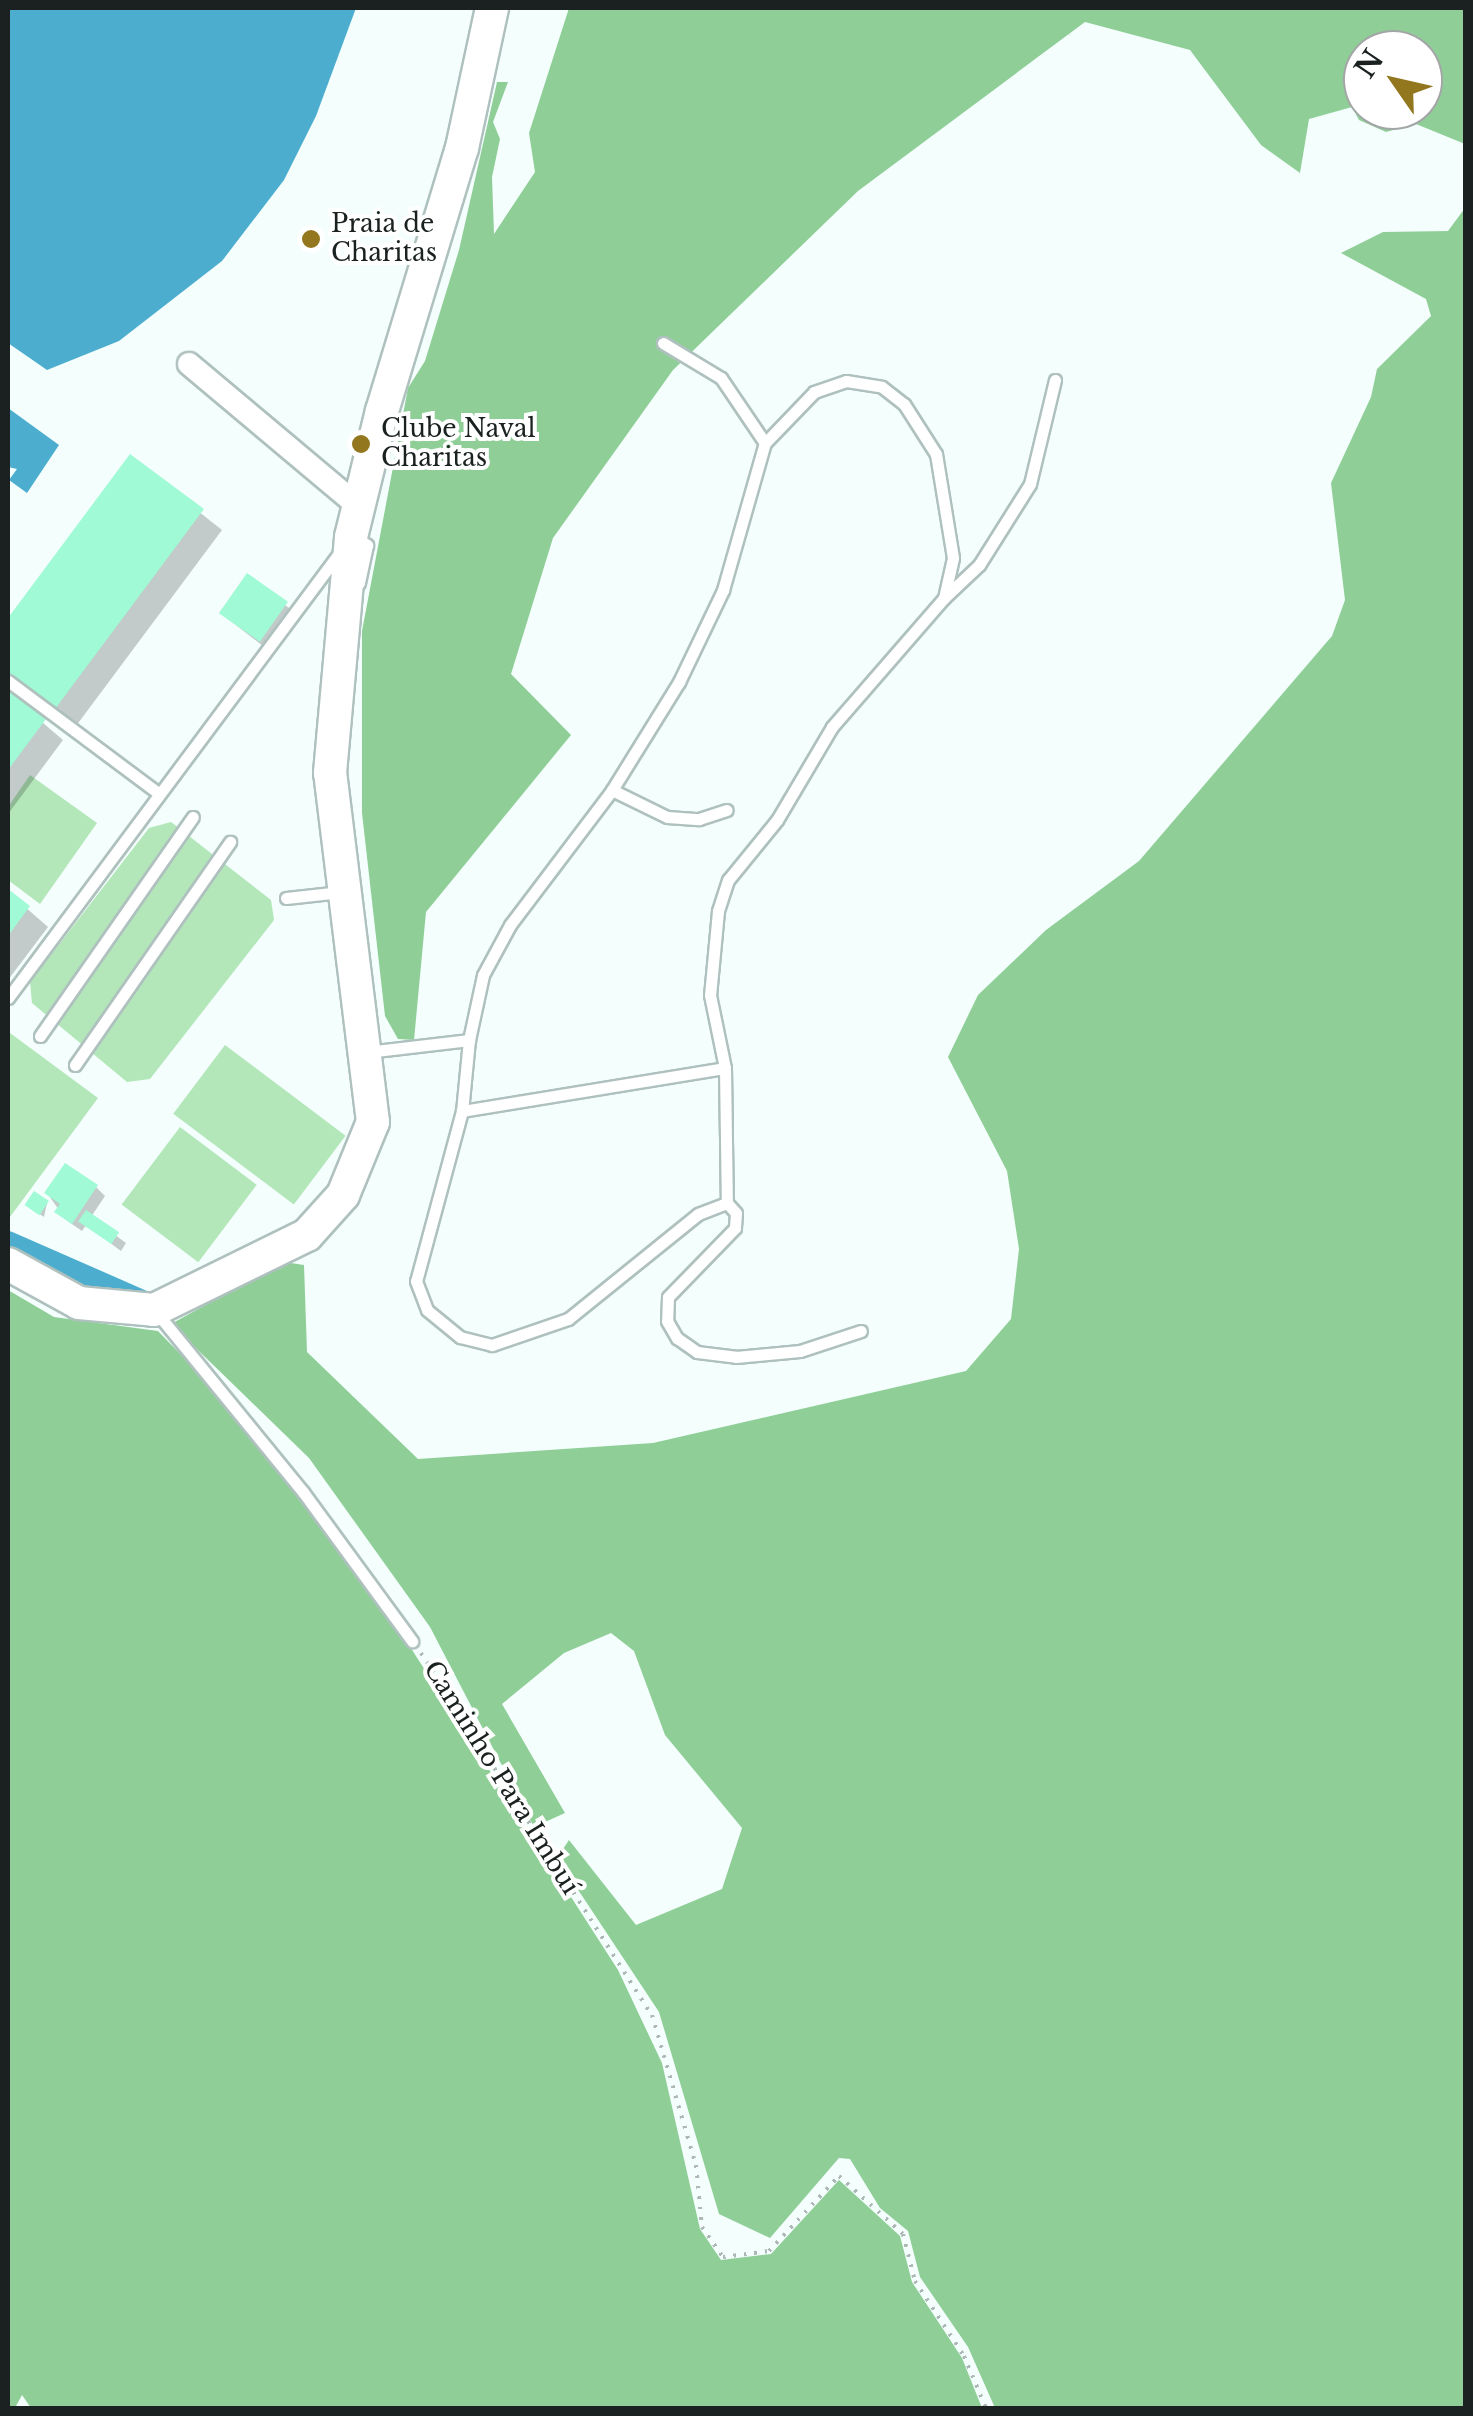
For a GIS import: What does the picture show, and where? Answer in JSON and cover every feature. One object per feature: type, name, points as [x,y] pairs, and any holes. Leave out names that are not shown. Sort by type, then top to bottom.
[{"type":"street","points":[[8,1264],[79,1303],[154,1310],[307,1235],[343,1195],[373,1122],[367,1052],[341,892],[330,773],[356,510],[382,411],[452,184],[492,8]]},
{"type":"street","points":[[189,364],[356,510]]},
{"type":"lane","points":[[663,343],[721,378],[765,443]]},
{"type":"lane","points":[[861,1331],[800,1351],[736,1357],[697,1352],[677,1338],[668,1320],[668,1297],[735,1228],[736,1213],[727,1204],[724,1068],[710,996],[718,910],[728,880],[778,820],[832,727],[944,598],[979,565],[1030,484],[1055,380]]},
{"type":"lane","points":[[727,1204],[698,1214],[568,1318],[492,1345],[460,1337],[426,1310],[416,1281],[462,1111],[469,1040],[482,976],[510,925],[612,790],[679,682],[724,590],[765,443],[814,392],[846,381],[882,386],[904,404],[936,454],[953,558],[944,598]]},
{"type":"lane","points":[[8,998],[158,793],[356,510]]},
{"type":"lane","points":[[8,680],[158,793]]},
{"type":"lane","points":[[612,790],[667,818],[699,819],[727,810]]},
{"type":"lane","points":[[40,1036],[193,817]]},
{"type":"lane","points":[[75,1066],[230,842]]},
{"type":"lane","points":[[286,898],[341,892]]},
{"type":"lane","points":[[367,1052],[469,1040]]},
{"type":"lane","points":[[462,1111],[724,1068]]},
{"type":"lane","name":"Caminho Para Imbuí","points":[[154,1310],[303,1492],[412,1641]]},
{"type":"path","name":"Caminho Para Imbuí","points":[[412,1641],[652,2015],[696,2166],[702,2228],[723,2257],[769,2251],[839,2176],[856,2187],[873,2212],[902,2234],[915,2281],[964,2356],[986,2408]]},
{"type":"green space","points":[[569,8],[1465,8],[1465,144],[1431,130],[1443,130],[1443,30],[1343,30],[1343,110],[1309,119],[1300,173],[1261,145],[1190,50],[1085,22],[858,191],[673,370],[553,538],[511,674],[571,735],[426,912],[414,1040],[398,1039],[385,1016],[362,813],[362,631],[408,388],[425,361],[459,250],[497,82],[508,82],[493,122],[500,139],[492,177],[494,234],[535,172],[529,133]]},
{"type":"green space","points":[[1465,208],[1465,2408],[995,2408],[968,2347],[920,2277],[908,2231],[880,2208],[850,2159],[839,2158],[770,2238],[719,2214],[659,2012],[557,1858],[569,1840],[636,1925],[722,1889],[742,1828],[665,1735],[634,1651],[611,1633],[564,1653],[502,1704],[565,1813],[534,1827],[430,1627],[309,1458],[171,1324],[284,1262],[304,1265],[307,1352],[418,1459],[653,1443],[966,1371],[1011,1319],[1019,1249],[1007,1171],[948,1057],[978,995],[1046,930],[1139,861],[1332,636],[1345,600],[1331,483],[1371,397],[1377,369],[1431,316],[1426,299],[1341,253],[1383,232],[1448,231]]},
{"type":"green space","points":[[30,775],[97,823],[40,904],[8,880],[8,807]]},
{"type":"green space","points":[[171,822],[271,900],[274,920],[150,1079],[127,1082],[32,1003],[30,982],[149,828]]},
{"type":"green space","points":[[10,1033],[98,1098],[10,1217],[8,1037]]},
{"type":"green space","points":[[225,1045],[346,1136],[294,1205],[173,1114]]},
{"type":"green space","points":[[180,1127],[257,1185],[198,1262],[122,1204]]},
{"type":"green space","points":[[8,1290],[54,1317],[158,1331],[304,1482],[618,1970],[662,2063],[700,2229],[721,2260],[771,2254],[839,2180],[900,2236],[912,2282],[962,2358],[982,2408],[31,2408],[22,2395],[15,2408],[8,2408]]},
{"type":"water","points":[[8,8],[356,8],[316,116],[284,180],[222,261],[119,341],[47,370],[8,343]]},
{"type":"water","points":[[8,408],[59,445],[27,493],[9,480],[17,469],[8,467]]},
{"type":"building","points":[[130,454],[204,509],[52,713],[8,680],[8,618]]},
{"type":"building","points":[[247,573],[288,602],[260,642],[219,613]]},
{"type":"building","points":[[8,690],[46,719],[8,770]]},
{"type":"building","points":[[8,889],[30,906],[8,936]]},
{"type":"building","points":[[65,1163],[98,1185],[72,1224],[54,1212],[60,1204],[44,1193]]},
{"type":"building","points":[[34,1191],[49,1201],[39,1215],[24,1205]]},
{"type":"building","points":[[86,1210],[119,1232],[111,1244],[78,1222]]},
{"type":"waterway","points":[[8,1242],[145,1302]]},
{"type":"place","name":"Praia de Charitas","points":[[311,239]]},
{"type":"place","name":"Clube Naval Charitas","points":[[361,444]]}]
